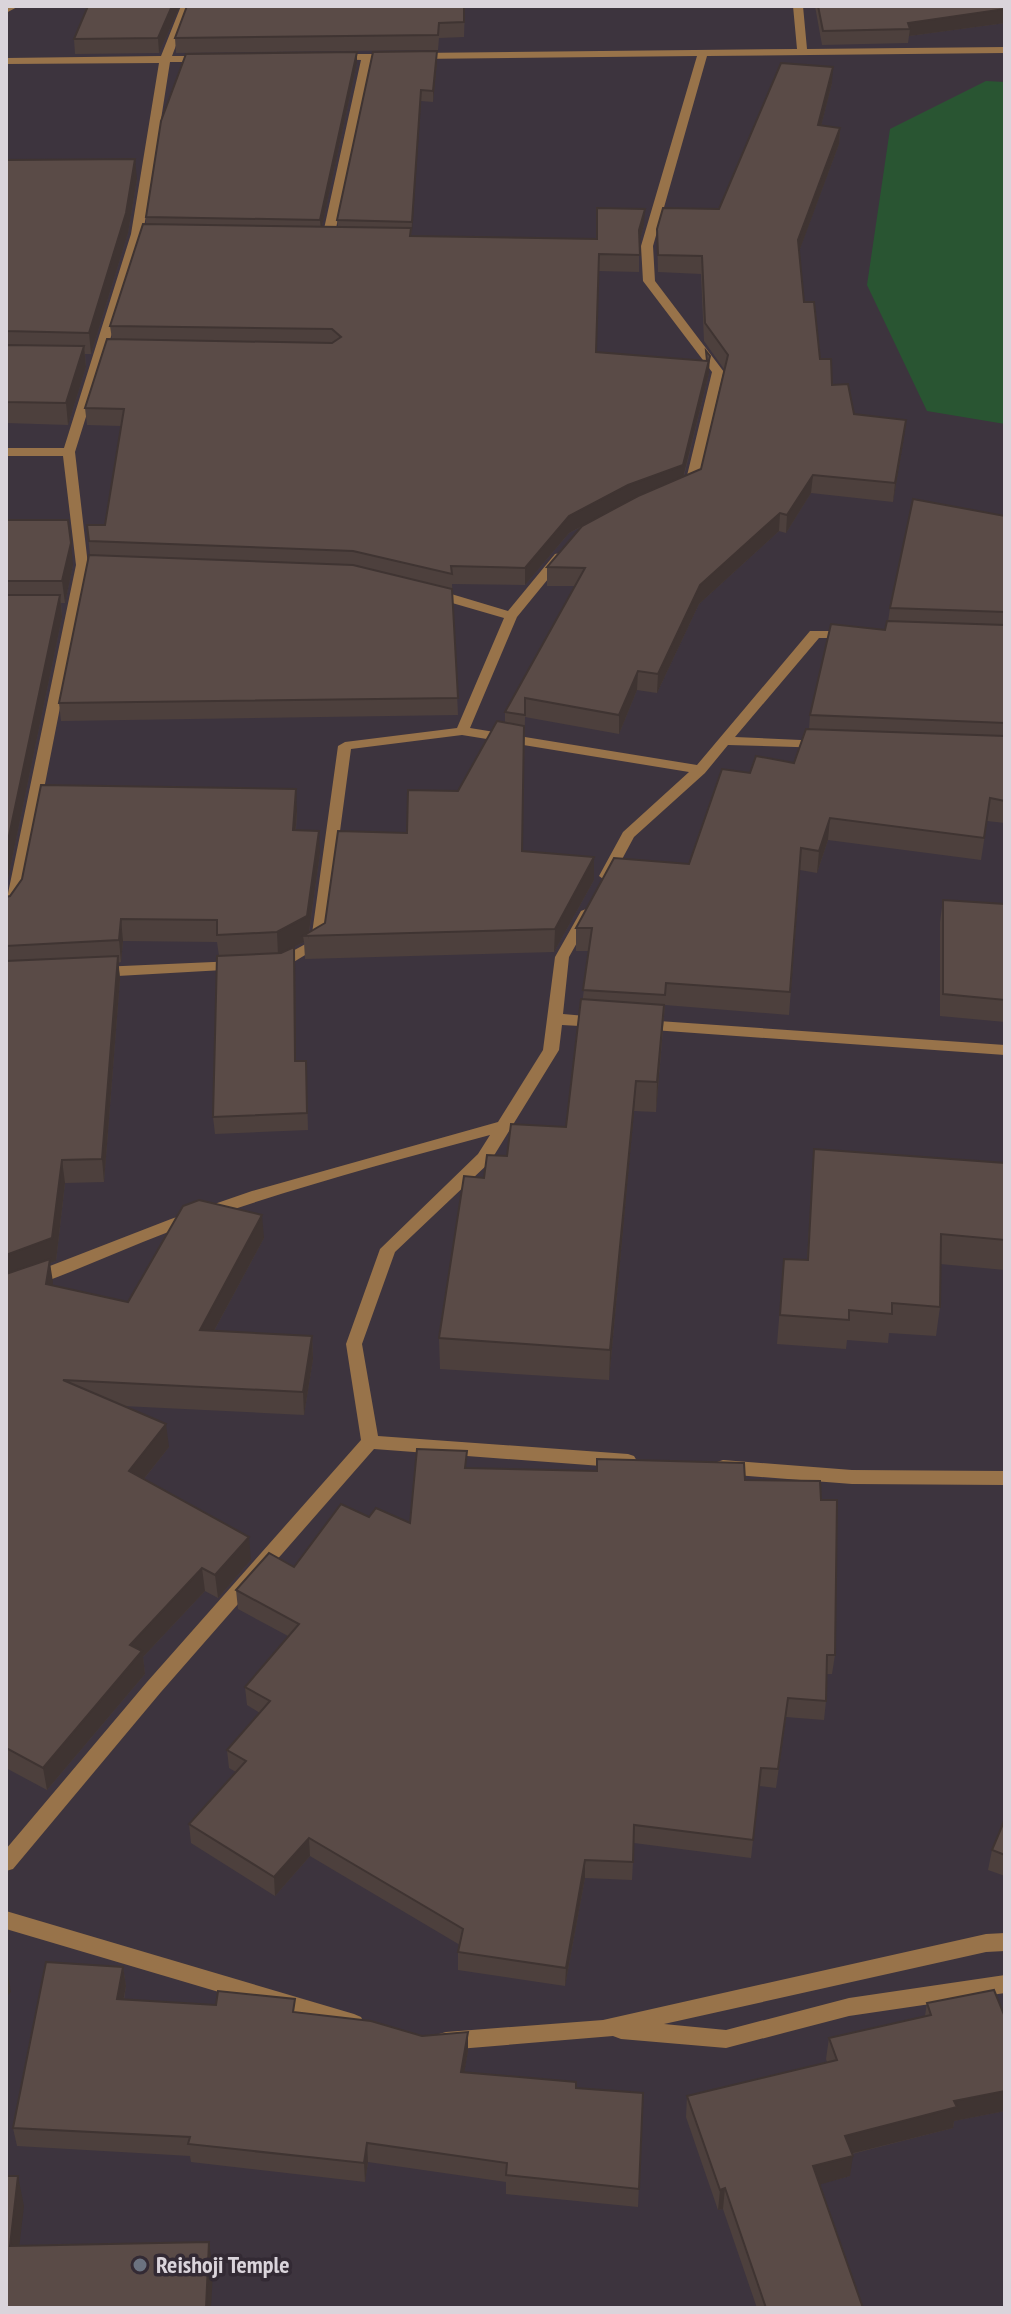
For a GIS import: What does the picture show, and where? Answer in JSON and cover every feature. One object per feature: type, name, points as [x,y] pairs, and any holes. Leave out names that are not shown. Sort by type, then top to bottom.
[{"type":"street","points":[[6,10],[14,6]]},
{"type":"street","points":[[6,914],[15,901],[66,610],[82,565],[69,452],[137,234],[165,60],[186,6]]},
{"type":"street","points":[[798,6],[802,51]]},
{"type":"street","points":[[321,58],[1005,50]]},
{"type":"street","points":[[676,492],[691,486],[718,372],[649,281],[647,246],[703,52]]},
{"type":"street","points":[[328,238],[367,57]]},
{"type":"street","points":[[6,61],[212,59]]},
{"type":"street","points":[[137,234],[153,234]]},
{"type":"street","points":[[312,237],[342,238]]},
{"type":"street","points":[[83,361],[117,350]]},
{"type":"street","points":[[6,452],[69,452]]},
{"type":"street","points":[[462,731],[511,616],[566,550]]},
{"type":"street","points":[[82,565],[97,566]]},
{"type":"street","points":[[414,589],[511,616]]},
{"type":"street","points":[[370,1442],[354,1344],[388,1249],[484,1158],[551,1050],[562,957],[628,835],[700,770],[815,634],[862,635]]},
{"type":"street","points":[[83,973],[282,963],[318,943],[345,746],[462,731],[700,770]]},
{"type":"street","points":[[724,741],[833,745]]},
{"type":"street","points":[[555,1019],[1005,1050]]},
{"type":"street","points":[[6,1289],[49,1276],[178,1223],[338,1170],[505,1126]]},
{"type":"street","points":[[370,1442],[650,1462]]},
{"type":"street","points":[[6,1863],[164,1676],[370,1442]]},
{"type":"street","points":[[712,1467],[852,1477],[1005,1478]]},
{"type":"street","points":[[6,1920],[378,2030]]},
{"type":"street","points":[[423,2043],[603,2029],[986,1943],[1005,1942]]},
{"type":"street","points":[[603,2029],[726,2039],[849,2007],[1005,1984]]},
{"type":"green space","points":[[986,81],[1005,82],[1005,424],[927,411],[867,285],[890,129]]},
{"type":"building","points":[[88,6],[172,6],[158,38],[74,39]]},
{"type":"building","points":[[187,6],[464,6],[464,22],[439,23],[438,35],[175,38]]},
{"type":"building","points":[[818,6],[1005,6],[1005,9],[908,23],[910,29],[823,31]]},
{"type":"building","points":[[437,51],[433,91],[421,90],[412,222],[337,220],[373,52]]},
{"type":"building","points":[[357,52],[320,220],[146,217],[161,121],[186,54]]},
{"type":"building","points":[[781,63],[833,67],[818,125],[840,128],[798,240],[804,302],[814,302],[820,359],[831,359],[832,385],[848,384],[854,414],[906,420],[895,483],[813,475],[787,515],[780,513],[700,585],[658,674],[638,671],[619,715],[525,698],[525,715],[505,712],[585,568],[547,567],[582,526],[638,496],[701,469],[728,355],[705,323],[702,256],[658,255],[657,229],[663,208],[719,209]]},
{"type":"building","points":[[135,159],[126,213],[89,333],[6,331],[6,160]]},
{"type":"building","points":[[597,208],[645,209],[639,230],[640,255],[599,254],[596,352],[707,361],[706,351],[710,356],[683,465],[628,485],[569,516],[525,568],[451,566],[452,574],[353,551],[89,541],[87,525],[105,525],[124,409],[85,408],[107,339],[332,343],[341,337],[332,329],[110,326],[143,224],[411,228],[410,236],[597,239]]},
{"type":"building","points":[[6,345],[84,346],[66,403],[6,402]]},
{"type":"building","points":[[913,499],[1005,516],[1005,612],[890,608]]},
{"type":"building","points":[[6,520],[68,520],[71,543],[62,581],[6,581]]},
{"type":"building","points":[[89,555],[353,565],[452,589],[458,698],[59,703]]},
{"type":"building","points":[[6,595],[60,595],[6,850]]},
{"type":"building","points":[[887,621],[1005,625],[1005,723],[810,715],[831,624],[885,630]]},
{"type":"building","points":[[497,721],[524,726],[522,851],[594,857],[555,929],[303,936],[325,923],[338,831],[407,833],[408,790],[458,791]]},
{"type":"building","points":[[806,729],[1005,736],[1005,801],[990,798],[984,838],[830,818],[819,851],[801,848],[790,992],[666,983],[665,995],[583,990],[592,928],[576,928],[614,858],[689,864],[722,769],[750,773],[756,756],[794,763]]},
{"type":"building","points":[[41,785],[296,789],[293,830],[319,831],[307,916],[277,932],[217,935],[217,920],[121,919],[119,940],[6,946],[6,897],[22,879]]},
{"type":"building","points":[[943,900],[1005,904],[1005,1000],[943,994]]},
{"type":"building","points":[[294,947],[295,1061],[306,1061],[307,1113],[213,1117],[217,956],[281,953]]},
{"type":"building","points":[[118,956],[102,1159],[62,1160],[52,1238],[6,1255],[6,961]]},
{"type":"building","points":[[581,999],[664,1005],[657,1082],[636,1081],[610,1350],[439,1338],[464,1176],[484,1178],[487,1155],[507,1156],[511,1124],[566,1127]]},
{"type":"building","points":[[814,1149],[1005,1163],[1005,1240],[941,1234],[940,1307],[892,1303],[892,1314],[849,1310],[849,1320],[780,1315],[784,1259],[808,1260]]},
{"type":"building","points":[[199,1200],[262,1215],[200,1330],[312,1336],[303,1392],[63,1380],[166,1424],[129,1471],[249,1537],[215,1575],[202,1568],[130,1645],[142,1651],[43,1768],[6,1748],[6,1274],[50,1259],[46,1284],[128,1302],[183,1206]]},
{"type":"building","points":[[417,1449],[467,1451],[465,1468],[597,1471],[597,1459],[744,1463],[745,1480],[820,1481],[821,1500],[837,1500],[835,1655],[827,1655],[826,1701],[788,1698],[778,1769],[761,1768],[753,1840],[634,1825],[633,1862],[585,1860],[566,1968],[458,1952],[463,1929],[309,1838],[274,1877],[189,1824],[246,1761],[227,1750],[270,1701],[245,1687],[299,1624],[236,1590],[269,1553],[294,1567],[341,1504],[369,1517],[376,1508],[410,1523]]},
{"type":"building","points":[[1005,1819],[1005,1855],[992,1850]]},
{"type":"building","points":[[46,1962],[123,1967],[117,1999],[216,2005],[218,1991],[295,1999],[293,2012],[371,2021],[422,2036],[468,2032],[461,2072],[576,2082],[576,2088],[643,2093],[639,2189],[506,2175],[507,2163],[367,2143],[364,2163],[188,2144],[190,2137],[13,2128]]},
{"type":"building","points":[[994,1990],[1005,2017],[1005,2091],[954,2101],[957,2107],[845,2136],[853,2156],[813,2166],[863,2308],[766,2308],[725,2188],[720,2190],[687,2096],[837,2060],[829,2038],[931,2015],[927,2003]]},
{"type":"building","points":[[6,2176],[18,2176],[10,2246],[209,2242],[206,2308],[6,2308]]},
{"type":"place","name":"Reishoji Temple","points":[[140,2265]]}]
